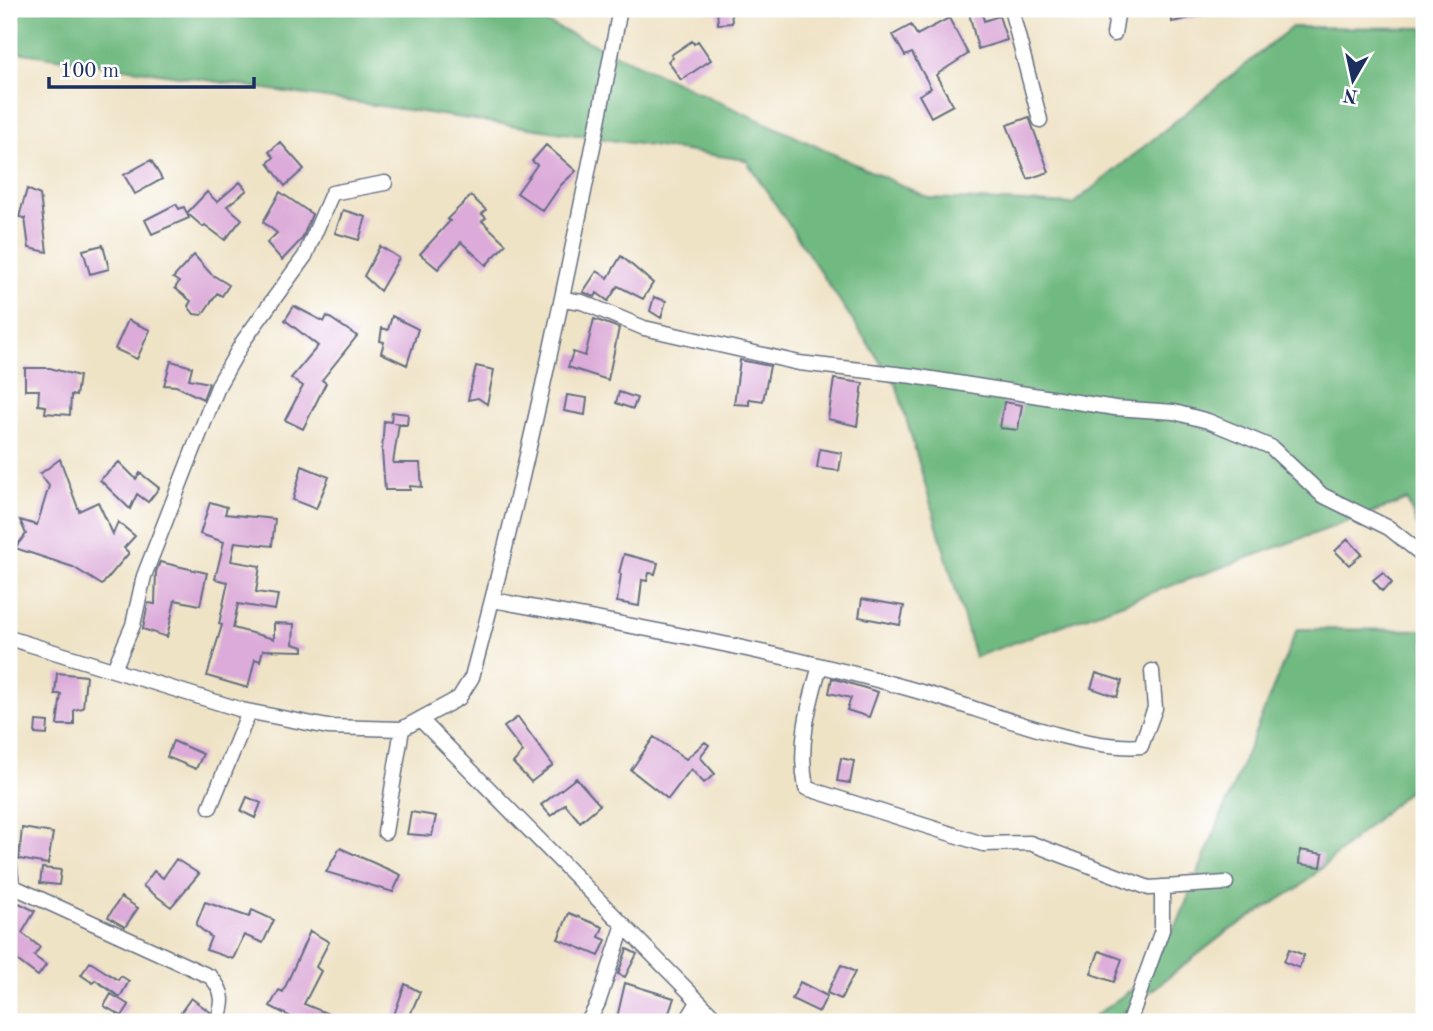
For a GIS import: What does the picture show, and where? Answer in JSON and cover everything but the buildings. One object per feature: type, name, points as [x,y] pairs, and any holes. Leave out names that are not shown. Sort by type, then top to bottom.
[{"type":"street","points":[[9,638],[249,712],[328,727],[402,729],[439,712],[459,698],[472,677],[493,600],[563,299],[620,9]]},
{"type":"street","points":[[1012,9],[1040,120]]},
{"type":"street","points":[[1114,34],[1118,9]]},
{"type":"street","points":[[114,669],[133,625],[144,576],[183,475],[219,384],[237,351],[300,263],[332,193],[385,183]]},
{"type":"street","points":[[563,299],[582,302],[644,328],[799,363],[913,376],[1115,408],[1174,412],[1208,421],[1271,447],[1322,495],[1389,527],[1424,556]]},
{"type":"street","points":[[493,600],[744,646],[915,690],[1043,730],[1121,748],[1141,746],[1155,708],[1152,671]]},
{"type":"street","points":[[820,666],[808,707],[801,760],[806,788],[984,844],[1030,842],[1149,888],[1226,883]]},
{"type":"street","points":[[210,807],[249,712]]},
{"type":"street","points":[[420,719],[719,1022]]},
{"type":"street","points":[[385,832],[402,729]]},
{"type":"street","points":[[9,860],[12,886],[211,977],[220,988],[224,999],[217,1022]]},
{"type":"street","points":[[1129,1022],[1162,930],[1162,887]]},
{"type":"street","points":[[588,1022],[598,1003],[623,927]]},
{"type":"street","points":[[686,1022],[698,1002]]},
{"type":"green space","points":[[9,9],[517,9],[929,198],[1073,204],[1292,27],[1424,28],[1424,542],[1407,500],[975,657],[897,387],[746,160],[9,51]]},
{"type":"green space","points":[[1297,629],[1424,630],[1424,777],[1300,887],[1228,931],[1111,1022],[1086,1022],[1135,987],[1179,920]]}]
